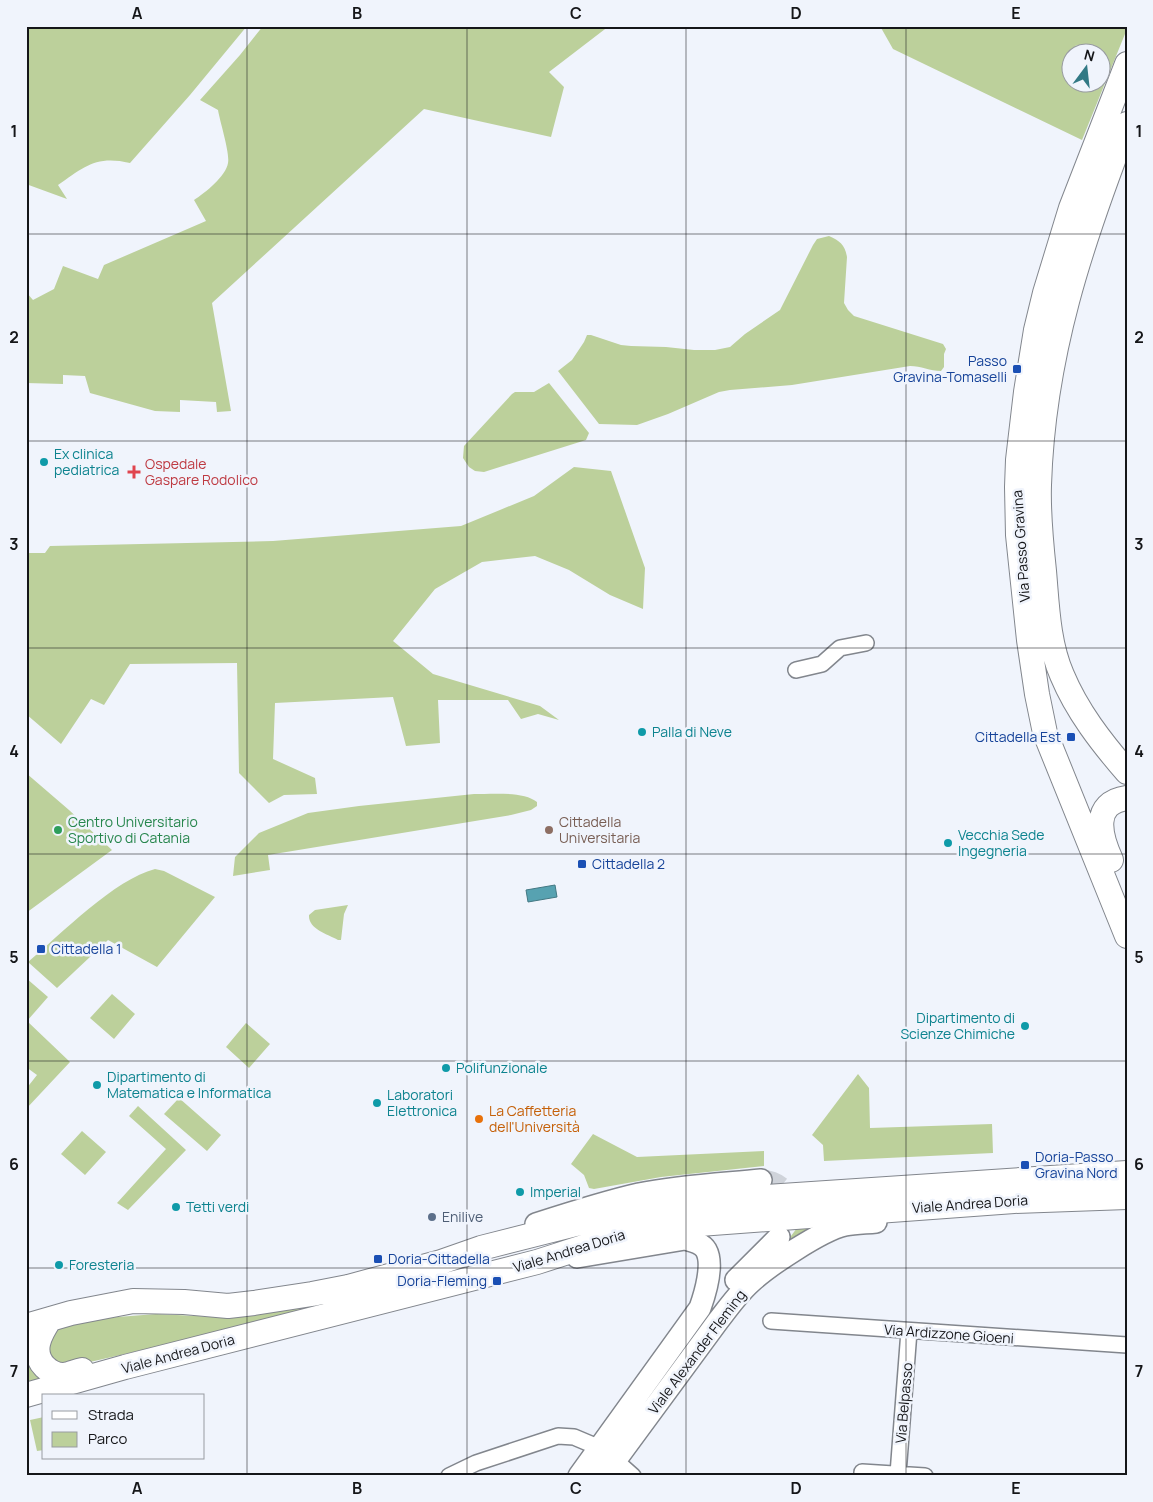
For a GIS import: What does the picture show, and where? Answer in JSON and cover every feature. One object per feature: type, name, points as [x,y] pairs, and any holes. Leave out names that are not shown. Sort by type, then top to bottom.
[{"type":"main road","name":"Via Passo Gravina","points":[[1127,64],[1071,208],[1045,293],[1029,369],[1018,460],[1017,513],[1029,640],[1045,733],[1127,936]]},
{"type":"main road","name":"Via Passo Gravina","points":[[1127,124],[1093,212],[1060,326],[1047,396],[1040,464],[1039,511],[1047,603],[1052,638],[1061,673],[1076,704],[1127,772]]},
{"type":"main road","points":[[1127,798],[1113,802],[1106,807],[1101,826],[1104,843],[1120,869],[1127,893]]},
{"type":"main road","points":[[1074,803],[1120,869]]},
{"type":"main road","name":"Viale Andrea Doria","points":[[26,1326],[71,1313],[133,1301],[184,1302],[228,1306],[303,1296],[348,1287],[441,1262],[481,1248],[619,1213],[666,1205],[967,1182],[1127,1173]]},
{"type":"main road","points":[[481,1248],[523,1228],[585,1208],[639,1194],[760,1180]]},
{"type":"main road","name":"Viale Andrea Doria","points":[[26,1395],[125,1367],[537,1262],[630,1232],[660,1226],[1009,1201],[1127,1197]]},
{"type":"main road","name":"Viale Alexander Fleming","points":[[579,1476],[606,1461],[737,1296],[751,1282],[818,1237],[845,1226],[907,1219],[1009,1201]]},
{"type":"main road","points":[[593,1476],[726,1291],[779,1237]]},
{"type":"main road","name":"Viale Alexander Fleming","points":[[537,1262],[685,1240],[700,1244],[706,1250],[709,1273],[706,1292],[700,1308],[606,1461]]},
{"type":"main road","points":[[50,1319],[42,1331],[37,1348],[38,1357],[49,1371],[63,1375],[87,1368],[125,1367]]},
{"type":"street","points":[[796,670],[822,664],[840,648],[866,643]]},
{"type":"street","name":"Via Ardizzone Gioeni","points":[[772,1320],[1127,1345]]},
{"type":"street","name":"Via Belpasso","points":[[898,1474],[909,1331]]},
{"type":"street","points":[[449,1476],[476,1463],[558,1436],[574,1437],[606,1461],[633,1476]]},
{"type":"street","points":[[862,1474],[925,1476]]},
{"type":"green space","points":[[26,26],[51,28],[51,26],[247,26],[130,163],[108,161],[91,164],[83,168],[58,185],[67,199],[26,184]]},
{"type":"green space","points":[[263,26],[609,26],[549,72],[564,87],[551,137],[424,109],[212,303],[231,411],[217,412],[216,402],[180,400],[180,412],[155,411],[90,393],[85,376],[63,375],[63,384],[26,383],[26,292],[33,300],[54,289],[63,266],[98,279],[104,265],[206,221],[194,200],[219,179],[226,168],[228,158],[218,110],[200,100]]},
{"type":"green space","points":[[880,26],[1127,26],[1110,71],[1110,42],[1060,42],[1060,92],[1101,92],[1082,140],[893,49]]},
{"type":"green space","points":[[829,236],[845,249],[847,257],[844,303],[848,310],[854,316],[943,344],[946,349],[944,367],[941,371],[910,366],[792,385],[730,390],[719,392],[637,425],[599,424],[558,371],[572,360],[587,335],[631,346],[694,350],[715,350],[730,347],[745,334],[780,310],[813,245],[817,239]]},
{"type":"green space","points":[[549,383],[589,433],[586,440],[484,472],[475,471],[469,467],[463,458],[464,446],[512,394],[515,392],[534,392]]},
{"type":"green space","points":[[574,467],[611,471],[645,568],[643,609],[610,595],[569,570],[535,556],[482,562],[435,589],[393,641],[433,674],[540,706],[559,720],[538,714],[521,719],[508,700],[438,700],[440,743],[406,746],[393,697],[275,703],[273,759],[315,778],[317,794],[284,795],[269,803],[239,773],[237,663],[130,664],[104,705],[91,699],[61,744],[26,714],[26,553],[45,553],[50,546],[273,541],[461,526],[534,496]]},
{"type":"green space","name":"Centro Universitario Sportivo di Catania","points":[[26,773],[112,850],[26,913]]},
{"type":"green space","points":[[474,794],[524,796],[537,802],[537,806],[531,810],[511,815],[268,855],[270,870],[233,876],[235,857],[259,833],[308,813]]},
{"type":"green space","points":[[155,869],[164,871],[215,897],[157,967],[108,940],[57,988],[28,962],[106,895],[139,875]]},
{"type":"green space","points":[[348,905],[344,914],[341,940],[319,931],[310,920],[309,915],[315,910]]},
{"type":"green space","points":[[26,978],[48,997],[27,1021],[70,1062],[26,1109],[26,1089],[37,1075],[26,1067]]},
{"type":"green space","points":[[112,994],[135,1014],[114,1039],[90,1018]]},
{"type":"green space","points":[[246,1023],[270,1044],[249,1068],[226,1047]]},
{"type":"green space","points":[[858,1074],[869,1088],[870,1128],[992,1124],[993,1153],[824,1161],[823,1145],[812,1135]]},
{"type":"green space","points":[[179,1098],[221,1135],[207,1151],[164,1114]]},
{"type":"green space","points":[[138,1106],[186,1150],[128,1210],[117,1203],[166,1149],[129,1116]]},
{"type":"green space","points":[[82,1131],[106,1152],[85,1175],[61,1154]]},
{"type":"green space","points":[[593,1134],[637,1157],[764,1151],[764,1166],[661,1177],[594,1189],[589,1188],[584,1175],[571,1164]]},
{"type":"green space","points":[[826,1225],[752,1271],[791,1236],[797,1228]]},
{"type":"green space","points":[[344,1300],[203,1336],[90,1362],[53,1365],[44,1341],[55,1328],[105,1318],[156,1314],[218,1317]]},
{"type":"green space","points":[[32,1335],[51,1381],[26,1384],[26,1336]]},
{"type":"green space","points":[[42,1417],[42,1450],[37,1451],[30,1420]]},
{"type":"water","points":[[555,885],[557,897],[528,902],[526,890]]},
{"type":"tunnel","points":[[761,1180],[773,1182],[782,1188],[791,1202],[792,1208]]},
{"type":"place","name":"Passo Gravina-Tomaselli","points":[[1017,369]]},
{"type":"place","name":"Ex clinica pediatrica","points":[[44,462]]},
{"type":"place","name":"Ospedale Gaspare Rodolico","points":[[134,472]]},
{"type":"place","name":"Palla di Neve","points":[[642,732]]},
{"type":"place","name":"Cittadella Est","points":[[1071,737]]},
{"type":"place","name":"Centro Universitario Sportivo di Catania","points":[[58,830]]},
{"type":"place","name":"Cittadella Universitaria","points":[[549,830]]},
{"type":"place","name":"Vecchia Sede Ingegneria","points":[[948,843]]},
{"type":"place","name":"Cittadella 2","points":[[582,864]]},
{"type":"place","name":"Cittadella 1","points":[[41,949]]},
{"type":"place","name":"Dipartimento di Scienze Chimiche","points":[[1025,1026]]},
{"type":"place","name":"Polifunzionale","points":[[446,1068]]},
{"type":"place","name":"Dipartimento di Matematica e Informatica","points":[[97,1085]]},
{"type":"place","name":"Laboratori Elettronica","points":[[377,1103]]},
{"type":"place","name":"La Caffetteria dell'Università","points":[[479,1119]]},
{"type":"place","name":"Doria-Passo Gravina Nord","points":[[1025,1165]]},
{"type":"place","name":"Imperial","points":[[520,1192]]},
{"type":"place","name":"Tetti verdi","points":[[176,1207]]},
{"type":"place","name":"Enilive","points":[[432,1217]]},
{"type":"place","name":"Doria-Cittadella","points":[[378,1259]]},
{"type":"place","name":"Foresteria","points":[[59,1265]]},
{"type":"place","name":"Doria-Fleming","points":[[497,1281]]}]
